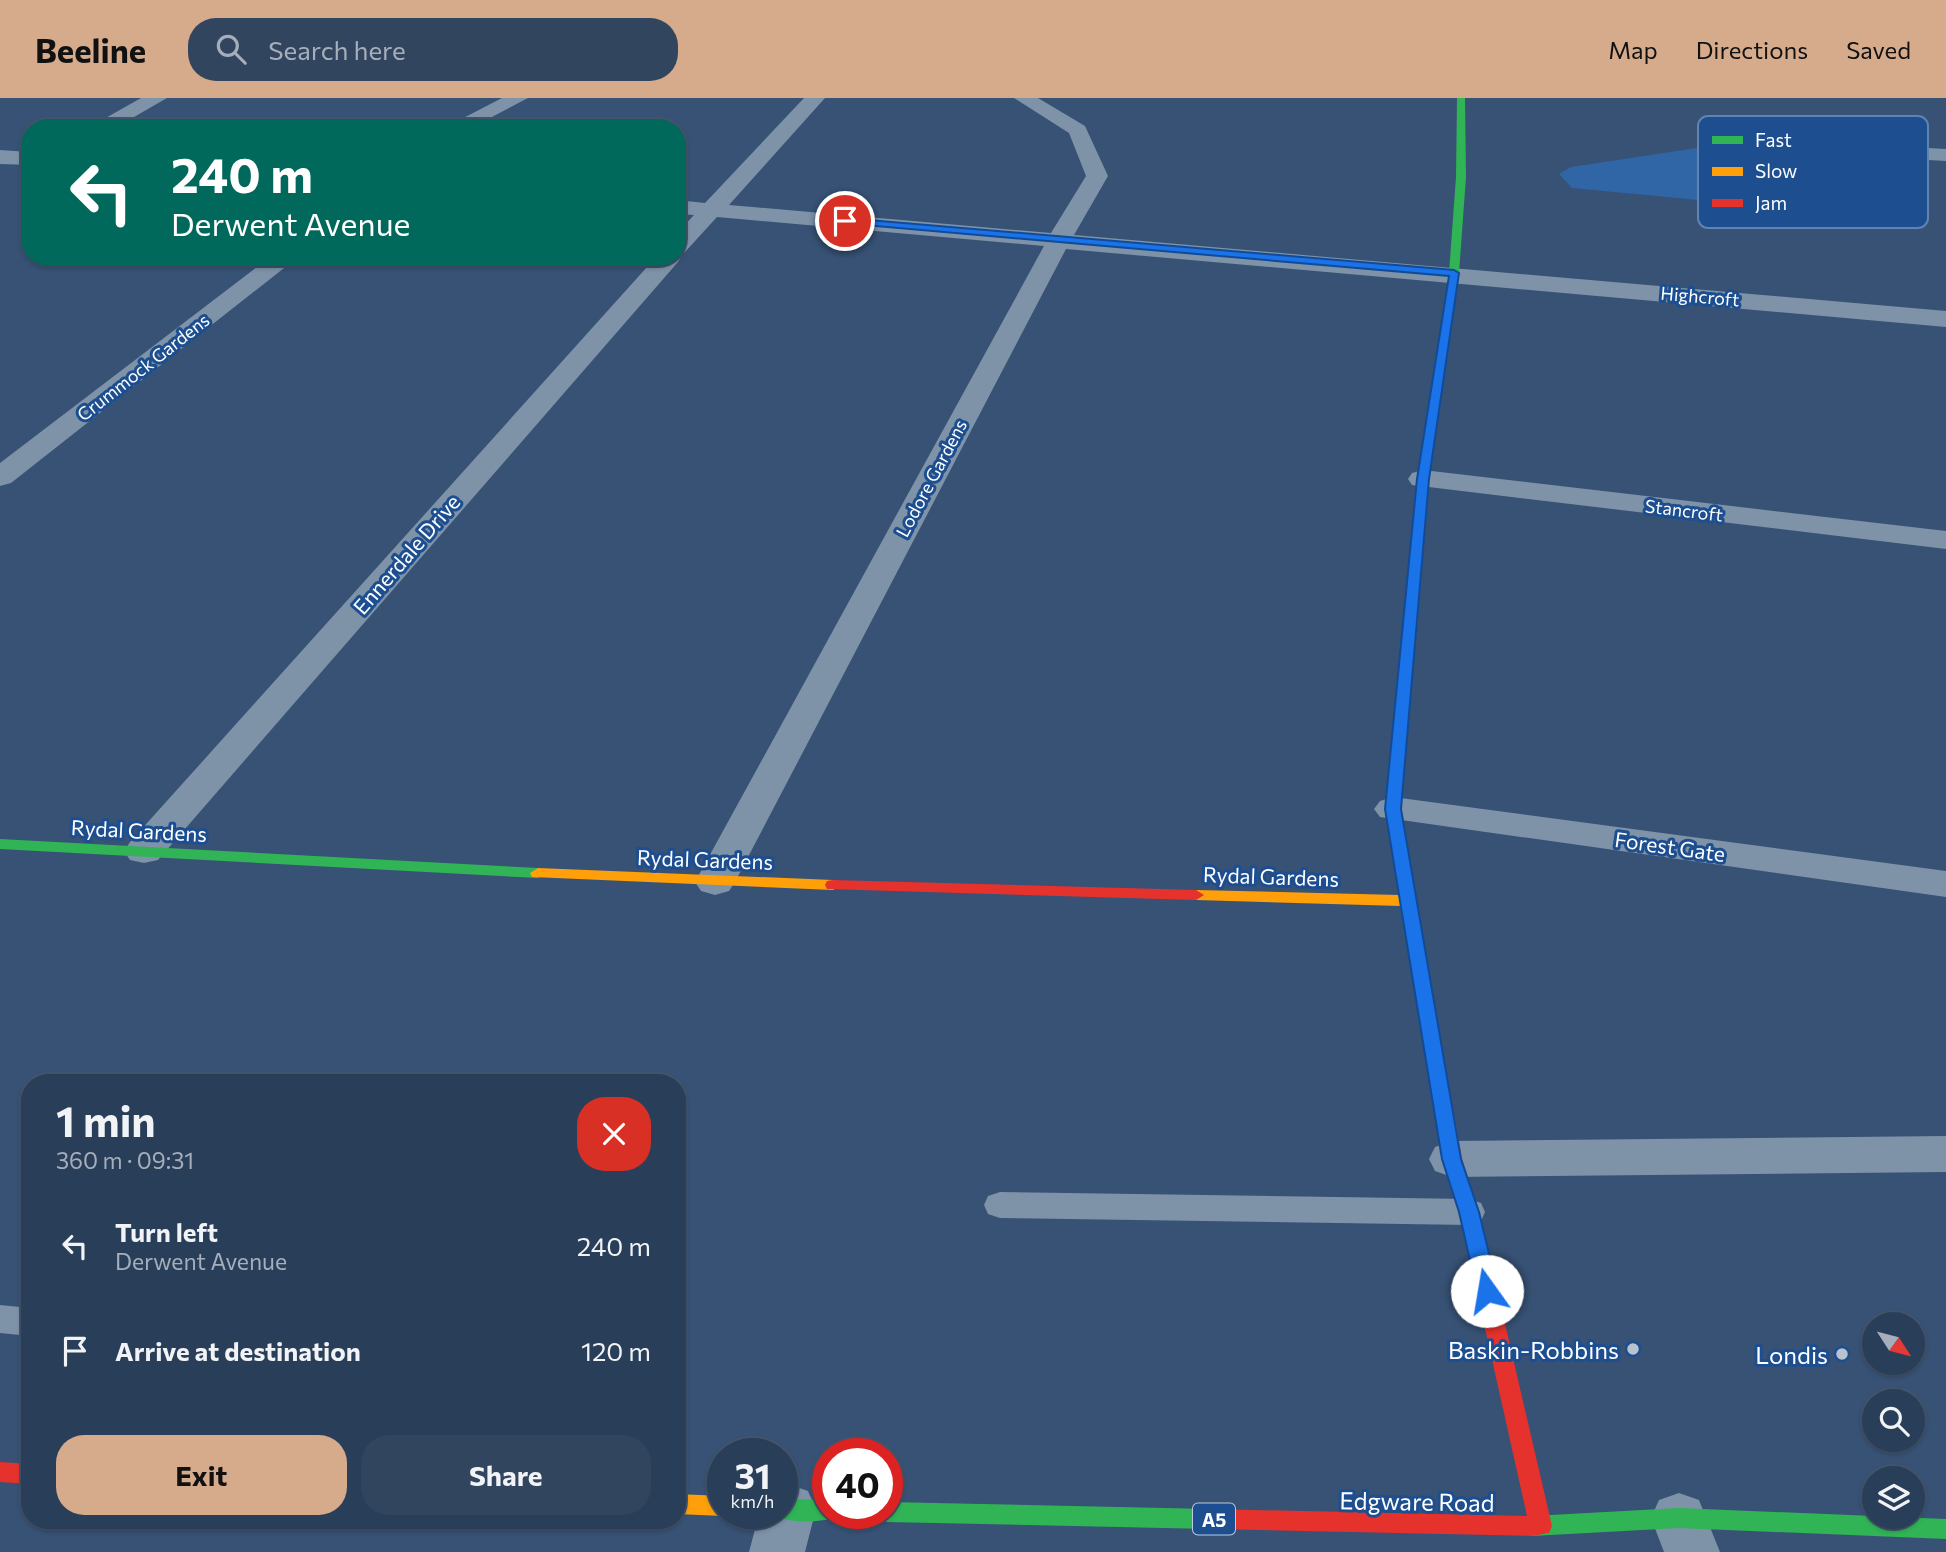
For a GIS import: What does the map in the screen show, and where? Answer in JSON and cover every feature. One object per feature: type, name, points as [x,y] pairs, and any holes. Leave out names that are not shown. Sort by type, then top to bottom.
[{"type":"street","points":[[116,119],[158,98]]},
{"type":"street","points":[[473,119],[518,98]]},
{"type":"street","points":[[686,237],[815,98]]},
{"type":"street","name":"Lodore Gardens","points":[[715,881],[1059,240],[1097,176],[1078,130],[1024,98]]},
{"type":"street","points":[[1461,98],[1461,177],[1454,273],[1423,479],[1393,809],[1452,1159],[1469,1212],[1541,1527]]},
{"type":"street","points":[[1928,154],[1946,155]]},
{"type":"street","points":[[0,156],[21,158]]},
{"type":"street","name":"Highcroft","points":[[686,207],[1946,318]]},
{"type":"street","name":"Crummock Gardens","points":[[0,477],[274,266]]},
{"type":"street","name":"Ennerdale Drive","points":[[144,851],[660,266]]},
{"type":"street","name":"Stancroft","points":[[1423,479],[1946,540]]},
{"type":"street","name":"Forest Gate","points":[[1393,809],[1946,884]]},
{"type":"street","name":"Rydal Gardens","points":[[0,844],[715,881],[1408,901]]},
{"type":"street","points":[[1452,1159],[1946,1154]]},
{"type":"street","points":[[0,1472],[21,1473]]},
{"type":"street","points":[[686,1504],[707,1505]]},
{"type":"street","name":"Edgware Road","points":[[903,1512],[1541,1527],[1686,1535],[1946,1529]]},
{"type":"lane","points":[[1000,1205],[1469,1212]]},
{"type":"lane","points":[[0,1319],[21,1321]]},
{"type":"shaded area","points":[[1698,148],[1698,200],[1572,188],[1559,174],[1571,167]]},
{"type":"traffic: fast","points":[[1424,472],[1454,273],[1461,177],[1461,98]]},
{"type":"traffic: fast","points":[[0,844],[538,873]]},
{"type":"traffic: fast","points":[[798,1509],[812,1510]]},
{"type":"traffic: fast","points":[[903,1512],[1209,1519]]},
{"type":"traffic: fast","points":[[1532,1526],[1679,1518],[1946,1529]]},
{"type":"traffic: slow","points":[[1424,472],[1393,809],[1433,1046]]},
{"type":"traffic: slow","points":[[538,873],[833,885]]},
{"type":"traffic: slow","points":[[1196,895],[1408,901]]},
{"type":"traffic: slow","points":[[686,1504],[707,1505]]},
{"type":"traffic: jam","points":[[833,885],[1196,895]]},
{"type":"traffic: jam","points":[[1433,1046],[1452,1159],[1469,1212],[1541,1526]]},
{"type":"traffic: jam","points":[[0,1472],[21,1473]]},
{"type":"traffic: jam","points":[[1209,1519],[1532,1526]]},
{"type":"place","name":"Baskin-Robbins","points":[[1633,1349]]},
{"type":"place","name":"Londis","points":[[1842,1354]]},
{"type":"route","points":[[845,221],[1454,273],[1423,479],[1393,809],[1452,1159],[1469,1212],[1487,1291]]}]
